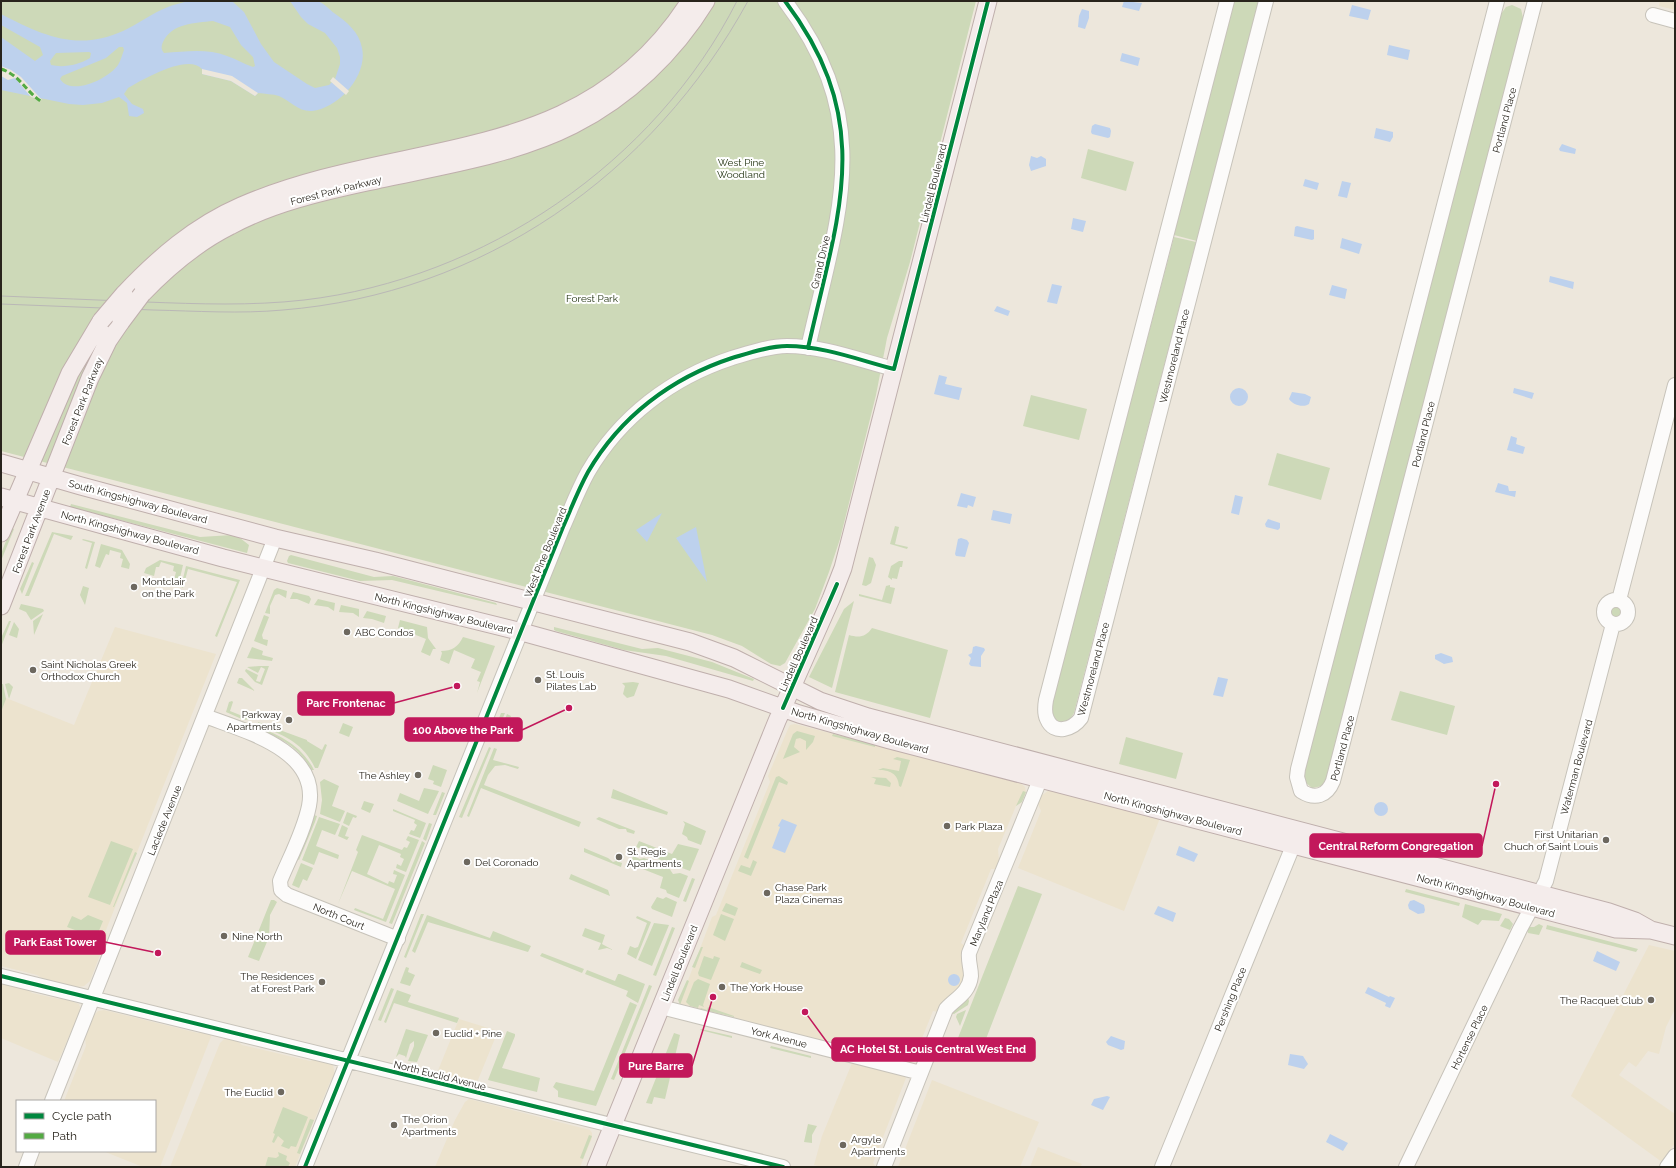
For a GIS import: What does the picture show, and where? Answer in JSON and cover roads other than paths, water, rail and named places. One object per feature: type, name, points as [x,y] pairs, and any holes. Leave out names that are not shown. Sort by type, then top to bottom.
[{"type":"main road","name":"Forest Park Parkway","points":[[28,470],[70,373],[102,321],[124,294],[157,260],[188,235],[240,206],[278,192],[316,181],[501,138],[552,120],[578,107],[622,77],[644,58],[664,36],[690,1]]},
{"type":"main road","name":"Forest Park Parkway","points":[[51,477],[90,378],[108,341],[142,294],[175,262],[211,236],[231,225],[270,208],[313,195],[518,147],[574,125],[610,103],[638,81],[685,32],[706,1]]},
{"type":"main road","name":"Lindell Boulevard","points":[[596,1167],[791,688],[832,599],[843,568],[988,1]]},
{"type":"main road","name":"South Kingshighway Boulevard","points":[[1,462],[275,538]]},
{"type":"main road","points":[[1,533],[8,499],[28,470]]},
{"type":"main road","name":"Forest Park Avenue","points":[[1,606],[51,477]]},
{"type":"main road","name":"North Kingshighway Boulevard","points":[[8,499],[264,568],[522,632],[729,688],[783,708],[890,740],[1043,772],[1536,901],[1616,929],[1652,930],[1675,936]]},
{"type":"main road","name":"North Kingshighway Boulevard","points":[[275,538],[374,561],[713,649],[820,701],[1043,772]]},
{"type":"street","name":"Grand Drive","points":[[785,1],[812,41],[830,82],[841,128],[843,152],[842,183],[836,228],[808,348]]},
{"type":"street","name":"Westmoreland Place","points":[[1227,1],[1046,700],[1046,719],[1056,728],[1071,728],[1077,724],[1081,718],[1266,1]]},
{"type":"street","name":"Portland Place","points":[[1497,1],[1298,769],[1297,777],[1301,791],[1313,796],[1325,794],[1334,782],[1535,1]]},
{"type":"street","points":[[1653,15],[1675,21]]},
{"type":"street","name":"West Pine Boulevard","points":[[305,1167],[566,520],[588,473],[615,434],[641,408],[681,379],[727,360],[776,347],[808,348],[894,369]]},
{"type":"street","name":"Waterman Boulevard","points":[[1536,901],[1547,876],[1613,624],[1607,620],[1604,609],[1612,600],[1619,600],[1675,385]]},
{"type":"street","name":"Laclede Avenue","points":[[52,1100],[275,538]]},
{"type":"street","name":"North Court","points":[[205,716],[282,748],[296,760],[306,776],[310,790],[310,804],[280,881],[281,890],[287,894],[398,939]]},
{"type":"street","name":"Maryland Plaza","points":[[884,1167],[946,1009],[962,996],[968,986],[971,975],[969,953],[1043,772]]},
{"type":"street","name":"Pershing Place","points":[[1162,1167],[1296,838]]},
{"type":"street","name":"Hortense Place","points":[[1406,1167],[1536,901]]},
{"type":"street","name":"North Euclid Avenue","points":[[1,976],[784,1167]]},
{"type":"street","name":"York Avenue","points":[[661,1007],[921,1073]]},
{"type":"street","points":[[26,1167],[32,1152]]},
{"type":"street","points":[[1667,1167],[1675,1156]]},
{"type":"water","points":[[189,1],[233,2],[244,12],[261,44],[274,62],[315,88],[329,85],[335,79],[340,64],[340,57],[337,48],[325,33],[308,24],[290,1],[317,1],[324,4],[348,24],[355,32],[362,48],[363,58],[361,69],[356,79],[341,97],[322,109],[312,111],[303,110],[277,95],[258,93],[255,96],[231,81],[202,74],[202,69],[195,65],[186,64],[154,74],[128,88],[124,94],[132,104],[143,109],[144,113],[137,117],[129,116],[127,103],[119,97],[102,103],[83,105],[69,104],[1,90],[1,37],[35,61],[43,55],[40,47],[1,25],[1,14],[45,34],[75,40],[90,40],[106,37],[123,31],[162,9]],"holes":[[[213,21],[230,27],[241,45],[253,57],[255,66],[253,67],[227,56],[211,52],[163,52],[163,42],[172,31],[185,25]],[[119,47],[123,47],[124,50],[118,65],[99,80],[90,84],[73,86],[66,84],[60,79],[62,76],[106,58]],[[89,52],[91,53],[90,58],[76,64],[66,66],[51,65],[50,61],[56,53]]]},
{"type":"water","points":[[1124,1],[1142,3],[1139,11],[1122,7]]},
{"type":"water","points":[[1352,5],[1371,10],[1368,20],[1349,16]]},
{"type":"water","points":[[1082,9],[1089,11],[1089,18],[1085,29],[1078,27],[1079,16]]},
{"type":"water","points":[[1389,45],[1410,50],[1408,60],[1387,55]]},
{"type":"water","points":[[1122,53],[1140,58],[1138,66],[1120,61]]},
{"type":"water","points":[[1095,124],[1110,128],[1110,137],[1108,138],[1092,134],[1092,126]]},
{"type":"water","points":[[1376,128],[1393,132],[1393,137],[1390,142],[1374,138]]},
{"type":"water","points":[[1562,144],[1576,149],[1575,154],[1560,151],[1559,149]]},
{"type":"water","points":[[1031,156],[1037,158],[1041,156],[1046,159],[1046,166],[1031,171],[1029,165]]},
{"type":"water","points":[[1305,179],[1319,183],[1317,190],[1303,186]]},
{"type":"water","points":[[1342,181],[1351,183],[1347,198],[1338,196]]},
{"type":"water","points":[[1073,218],[1086,221],[1083,232],[1071,229]]},
{"type":"water","points":[[1297,226],[1314,230],[1314,239],[1312,240],[1294,236],[1295,227]]},
{"type":"water","points":[[1342,238],[1362,244],[1359,254],[1340,248]]},
{"type":"water","points":[[1550,276],[1574,282],[1573,289],[1549,282]]},
{"type":"water","points":[[1052,284],[1062,286],[1057,304],[1047,302]]},
{"type":"water","points":[[1332,285],[1347,289],[1345,299],[1329,295]]},
{"type":"water","points":[[997,306],[1010,311],[1008,316],[994,311]]},
{"type":"water","points":[[939,375],[947,377],[945,384],[962,388],[959,400],[934,394]]},
{"type":"water","points":[[1239,388],[1245,391],[1248,397],[1245,403],[1239,406],[1233,403],[1230,397],[1233,391]]},
{"type":"water","points":[[1514,388],[1534,393],[1532,399],[1513,393]]},
{"type":"water","points":[[1292,392],[1305,394],[1311,397],[1309,404],[1301,406],[1293,403],[1289,399]]},
{"type":"water","points":[[1511,436],[1517,438],[1516,444],[1525,447],[1523,454],[1507,450]]},
{"type":"water","points":[[1498,483],[1508,486],[1509,491],[1516,491],[1515,497],[1495,492]]},
{"type":"water","points":[[961,493],[976,497],[973,507],[968,505],[967,508],[957,506]]},
{"type":"water","points":[[1235,495],[1243,497],[1239,515],[1231,513]]},
{"type":"water","points":[[993,510],[1012,514],[1010,524],[991,520]]},
{"type":"water","points":[[662,513],[647,542],[636,530]]},
{"type":"water","points":[[1268,519],[1280,523],[1280,528],[1278,530],[1266,527],[1265,524]]},
{"type":"water","points":[[696,527],[707,582],[676,538]]},
{"type":"water","points":[[961,538],[967,540],[969,543],[965,557],[956,556],[955,554],[958,539]]},
{"type":"water","points":[[976,646],[984,648],[985,650],[981,656],[981,667],[971,666],[969,664],[971,658],[968,655],[972,653],[973,647]]},
{"type":"water","points":[[1441,653],[1452,657],[1453,662],[1444,664],[1435,659],[1435,655]]},
{"type":"water","points":[[1218,677],[1228,679],[1223,697],[1213,695]]},
{"type":"water","points":[[1381,802],[1386,804],[1388,809],[1386,814],[1381,816],[1376,814],[1374,809],[1376,804]]},
{"type":"water","points":[[782,819],[797,825],[785,853],[772,848],[780,827],[778,826]]},
{"type":"water","points":[[1179,846],[1198,854],[1194,862],[1176,855]]},
{"type":"water","points":[[1414,900],[1424,905],[1424,913],[1418,914],[1409,909],[1408,905],[1410,901]]},
{"type":"water","points":[[1158,906],[1176,913],[1173,922],[1154,914]]},
{"type":"water","points":[[1597,951],[1620,962],[1616,971],[1593,961]]},
{"type":"water","points":[[952,974],[956,974],[960,980],[956,986],[952,986],[948,982],[948,978]]},
{"type":"water","points":[[1368,987],[1389,997],[1395,998],[1390,1008],[1385,1006],[1386,1003],[1365,993]]},
{"type":"water","points":[[1111,1036],[1125,1041],[1124,1049],[1121,1050],[1108,1045],[1106,1042]]},
{"type":"water","points":[[1290,1054],[1303,1056],[1308,1064],[1304,1069],[1288,1065]]},
{"type":"water","points":[[1107,1096],[1110,1097],[1103,1110],[1091,1105],[1094,1099]]},
{"type":"water","points":[[1330,1134],[1348,1143],[1343,1151],[1326,1142]]},
{"type":"tram line","points":[[1,296],[205,304],[284,302],[304,300],[371,288],[436,267],[498,239],[557,203],[611,161],[660,113],[702,59],[737,1]]},
{"type":"tram line","points":[[1,304],[153,310],[234,312],[267,311],[356,299],[426,279],[493,251],[554,215],[612,171],[663,120],[709,64],[748,1]]},
{"type":"place","name":"Montclair on the Park","points":[[134,587]]},
{"type":"place","name":"ABC Condos","points":[[347,632]]},
{"type":"place","name":"Saint Nicholas Greek Orthodox Church","points":[[33,670]]},
{"type":"place","name":"St. Louis Pilates Lab","points":[[538,680]]},
{"type":"place","name":"Parc Frontenac","points":[[457,686]]},
{"type":"place","name":"100 Above the Park","points":[[569,708]]},
{"type":"place","name":"Parkway Apartments","points":[[289,720]]},
{"type":"place","name":"The Ashley","points":[[418,775]]},
{"type":"place","name":"Central Reform Congregation","points":[[1496,784]]},
{"type":"place","name":"Park Plaza","points":[[947,826]]},
{"type":"place","name":"First Unitarian Chuch of Saint Louis","points":[[1606,840]]},
{"type":"place","name":"St. Regis Apartments","points":[[619,857]]},
{"type":"place","name":"Del Coronado","points":[[467,862]]},
{"type":"place","name":"Chase Park Plaza Cinemas","points":[[767,893]]},
{"type":"place","name":"Nine North","points":[[224,936]]},
{"type":"place","name":"Park East Tower","points":[[158,953]]},
{"type":"place","name":"The Residences at Forest Park","points":[[322,982]]},
{"type":"place","name":"The York House","points":[[722,987]]},
{"type":"place","name":"Pure Barre","points":[[713,997]]},
{"type":"place","name":"The Racquet Club","points":[[1651,1000]]},
{"type":"place","name":"AC Hotel St. Louis Central West End","points":[[805,1012]]},
{"type":"place","name":"Euclid + Pine","points":[[436,1033]]},
{"type":"place","name":"The Euclid","points":[[281,1092]]},
{"type":"place","name":"The Orion Apartments","points":[[394,1125]]},
{"type":"place","name":"Argyle Apartments","points":[[843,1145]]},
{"type":"park label","name":"West Pine Woodland","points":[[741,168]]},
{"type":"park label","name":"Forest Park","points":[[592,298]]}]
